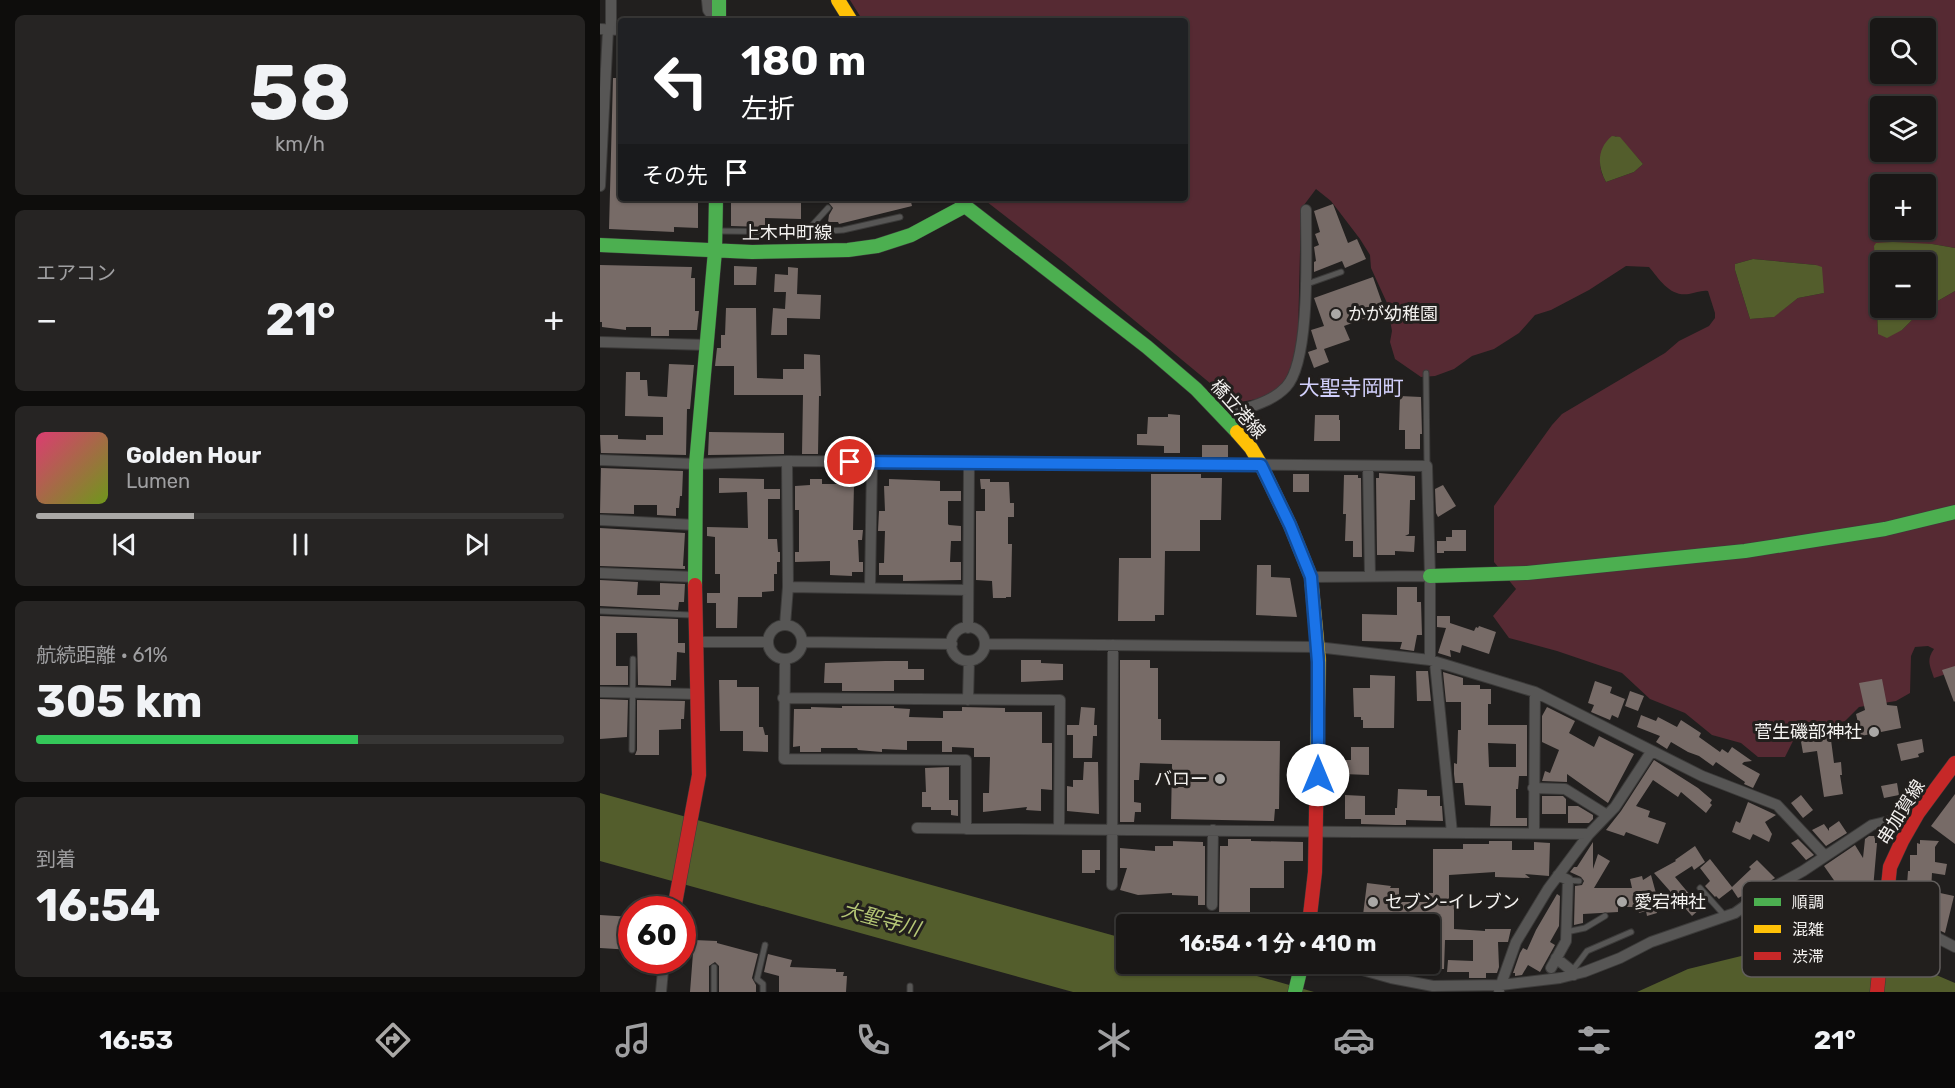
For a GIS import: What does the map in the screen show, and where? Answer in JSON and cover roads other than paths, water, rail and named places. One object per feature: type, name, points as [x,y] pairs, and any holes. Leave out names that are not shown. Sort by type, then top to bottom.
[{"type":"main road","points":[[717,18],[719,0]]},
{"type":"main road","points":[[838,0],[849,18]]},
{"type":"main road","points":[[676,896],[699,775],[695,615],[696,464],[716,250],[716,201]]},
{"type":"main road","name":"上木中町線","points":[[600,245],[829,252],[863,249],[929,229],[962,202]]},
{"type":"main road","name":"橋立港線","points":[[962,202],[1147,347],[1196,389],[1225,417],[1251,448],[1261,465],[1290,525],[1311,577],[1317,647],[1317,831],[1311,914]]},
{"type":"main road","points":[[1430,576],[1527,573],[1745,551],[1863,533],[1955,512]]},
{"type":"main road","name":"串加賀線","points":[[1888,881],[1896,849],[1955,763]]},
{"type":"main road","points":[[1295,992],[1299,974]]},
{"type":"main road","name":"串加賀線","points":[[1877,992],[1878,977]]},
{"type":"street","points":[[600,186],[611,0]]},
{"type":"street","points":[[708,0],[708,10],[715,18]]},
{"type":"street","points":[[1225,417],[1274,397],[1288,386],[1298,364],[1302,346],[1306,210]]},
{"type":"street","points":[[600,342],[708,345]]},
{"type":"street","points":[[600,460],[696,464],[787,461],[1427,466],[1433,661],[1452,833]]},
{"type":"street","points":[[785,625],[788,587],[787,461]]},
{"type":"street","points":[[870,588],[872,462]]},
{"type":"street","points":[[968,628],[969,463]]},
{"type":"street","points":[[1368,467],[1370,576]]},
{"type":"street","points":[[600,520],[695,525]]},
{"type":"street","points":[[600,573],[695,577]]},
{"type":"street","points":[[1311,577],[1430,576]]},
{"type":"street","points":[[788,587],[968,590]]},
{"type":"street","points":[[785,625],[799,631],[803,642],[796,656],[785,660],[771,652],[768,642],[772,631],[785,625]]},
{"type":"street","points":[[968,628],[981,633],[985,644],[982,654],[969,661],[955,654],[952,644],[956,634],[968,628]]},
{"type":"street","points":[[696,642],[768,642]]},
{"type":"street","points":[[803,642],[952,644]]},
{"type":"street","points":[[985,644],[1317,647],[1433,661],[1534,692],[1702,776],[1777,805],[1824,855]]},
{"type":"street","points":[[1112,885],[1113,645]]},
{"type":"street","points":[[785,660],[784,759],[966,760],[966,829]]},
{"type":"street","points":[[968,699],[969,661]]},
{"type":"street","points":[[600,692],[696,694]]},
{"type":"street","points":[[1534,692],[1534,832]]},
{"type":"street","points":[[783,698],[1060,700],[1059,829]]},
{"type":"street","points":[[1500,989],[1516,942],[1568,879],[1589,834],[1614,807],[1651,752]]},
{"type":"street","points":[[1533,788],[1565,789],[1607,815]]},
{"type":"street","points":[[1785,881],[1872,825],[1898,819],[1915,820]]},
{"type":"street","points":[[917,828],[1589,834]]},
{"type":"street","points":[[1212,905],[1213,830]]},
{"type":"street","points":[[1568,879],[1566,941],[1554,963],[1573,973]]},
{"type":"street","points":[[1376,974],[1433,986],[1500,989],[1560,978],[1620,958],[1651,942],[1735,913],[1742,908]]},
{"type":"street","points":[[1940,939],[1955,947]]},
{"type":"street","points":[[661,992],[663,974]]},
{"type":"lane","points":[[806,232],[828,208]]},
{"type":"lane","points":[[716,230],[806,232],[843,230],[900,217]]},
{"type":"lane","points":[[1305,285],[1341,272]]},
{"type":"lane","points":[[1426,373],[1427,466]]},
{"type":"lane","points":[[600,611],[695,615]]},
{"type":"lane","points":[[632,750],[633,659]]},
{"type":"lane","points":[[1700,888],[1725,916]]},
{"type":"lane","points":[[1566,932],[1585,928],[1605,916]]},
{"type":"lane","points":[[1573,973],[1587,951],[1631,932]]},
{"type":"lane","points":[[764,992],[764,984],[757,979],[765,945]]},
{"type":"lane","points":[[714,968],[714,992]]},
{"type":"water","points":[[1612,136],[1620,137],[1643,164],[1634,172],[1606,182],[1601,170],[1600,157],[1603,146]]},
{"type":"water","points":[[1893,242],[1955,248],[1955,291],[1936,302],[1936,252],[1874,252],[1876,243]]},
{"type":"water","points":[[1753,259],[1822,267],[1824,293],[1798,298],[1774,317],[1750,319],[1735,264]]},
{"type":"water","points":[[1877,318],[1914,318],[1902,330],[1887,338],[1878,334]]},
{"type":"water","name":"大聖寺川","points":[[600,793],[1116,936],[1116,974],[1250,974],[1314,992],[1073,992],[600,861]]},
{"type":"water","points":[[1742,956],[1742,977],[1940,977],[1955,983],[1955,992],[1637,992],[1688,969]]},
{"type":"place","name":"かが幼稚園","points":[[1336,314]]},
{"type":"place","name":"菅生磯部神社","points":[[1874,732]]},
{"type":"place","name":"バロー","points":[[1220,779]]},
{"type":"place","name":"セブン-イレブン","points":[[1373,902]]},
{"type":"place","name":"愛宕神社","points":[[1622,902]]},
{"type":"district","name":"大聖寺岡町","points":[[1351,387]]}]
